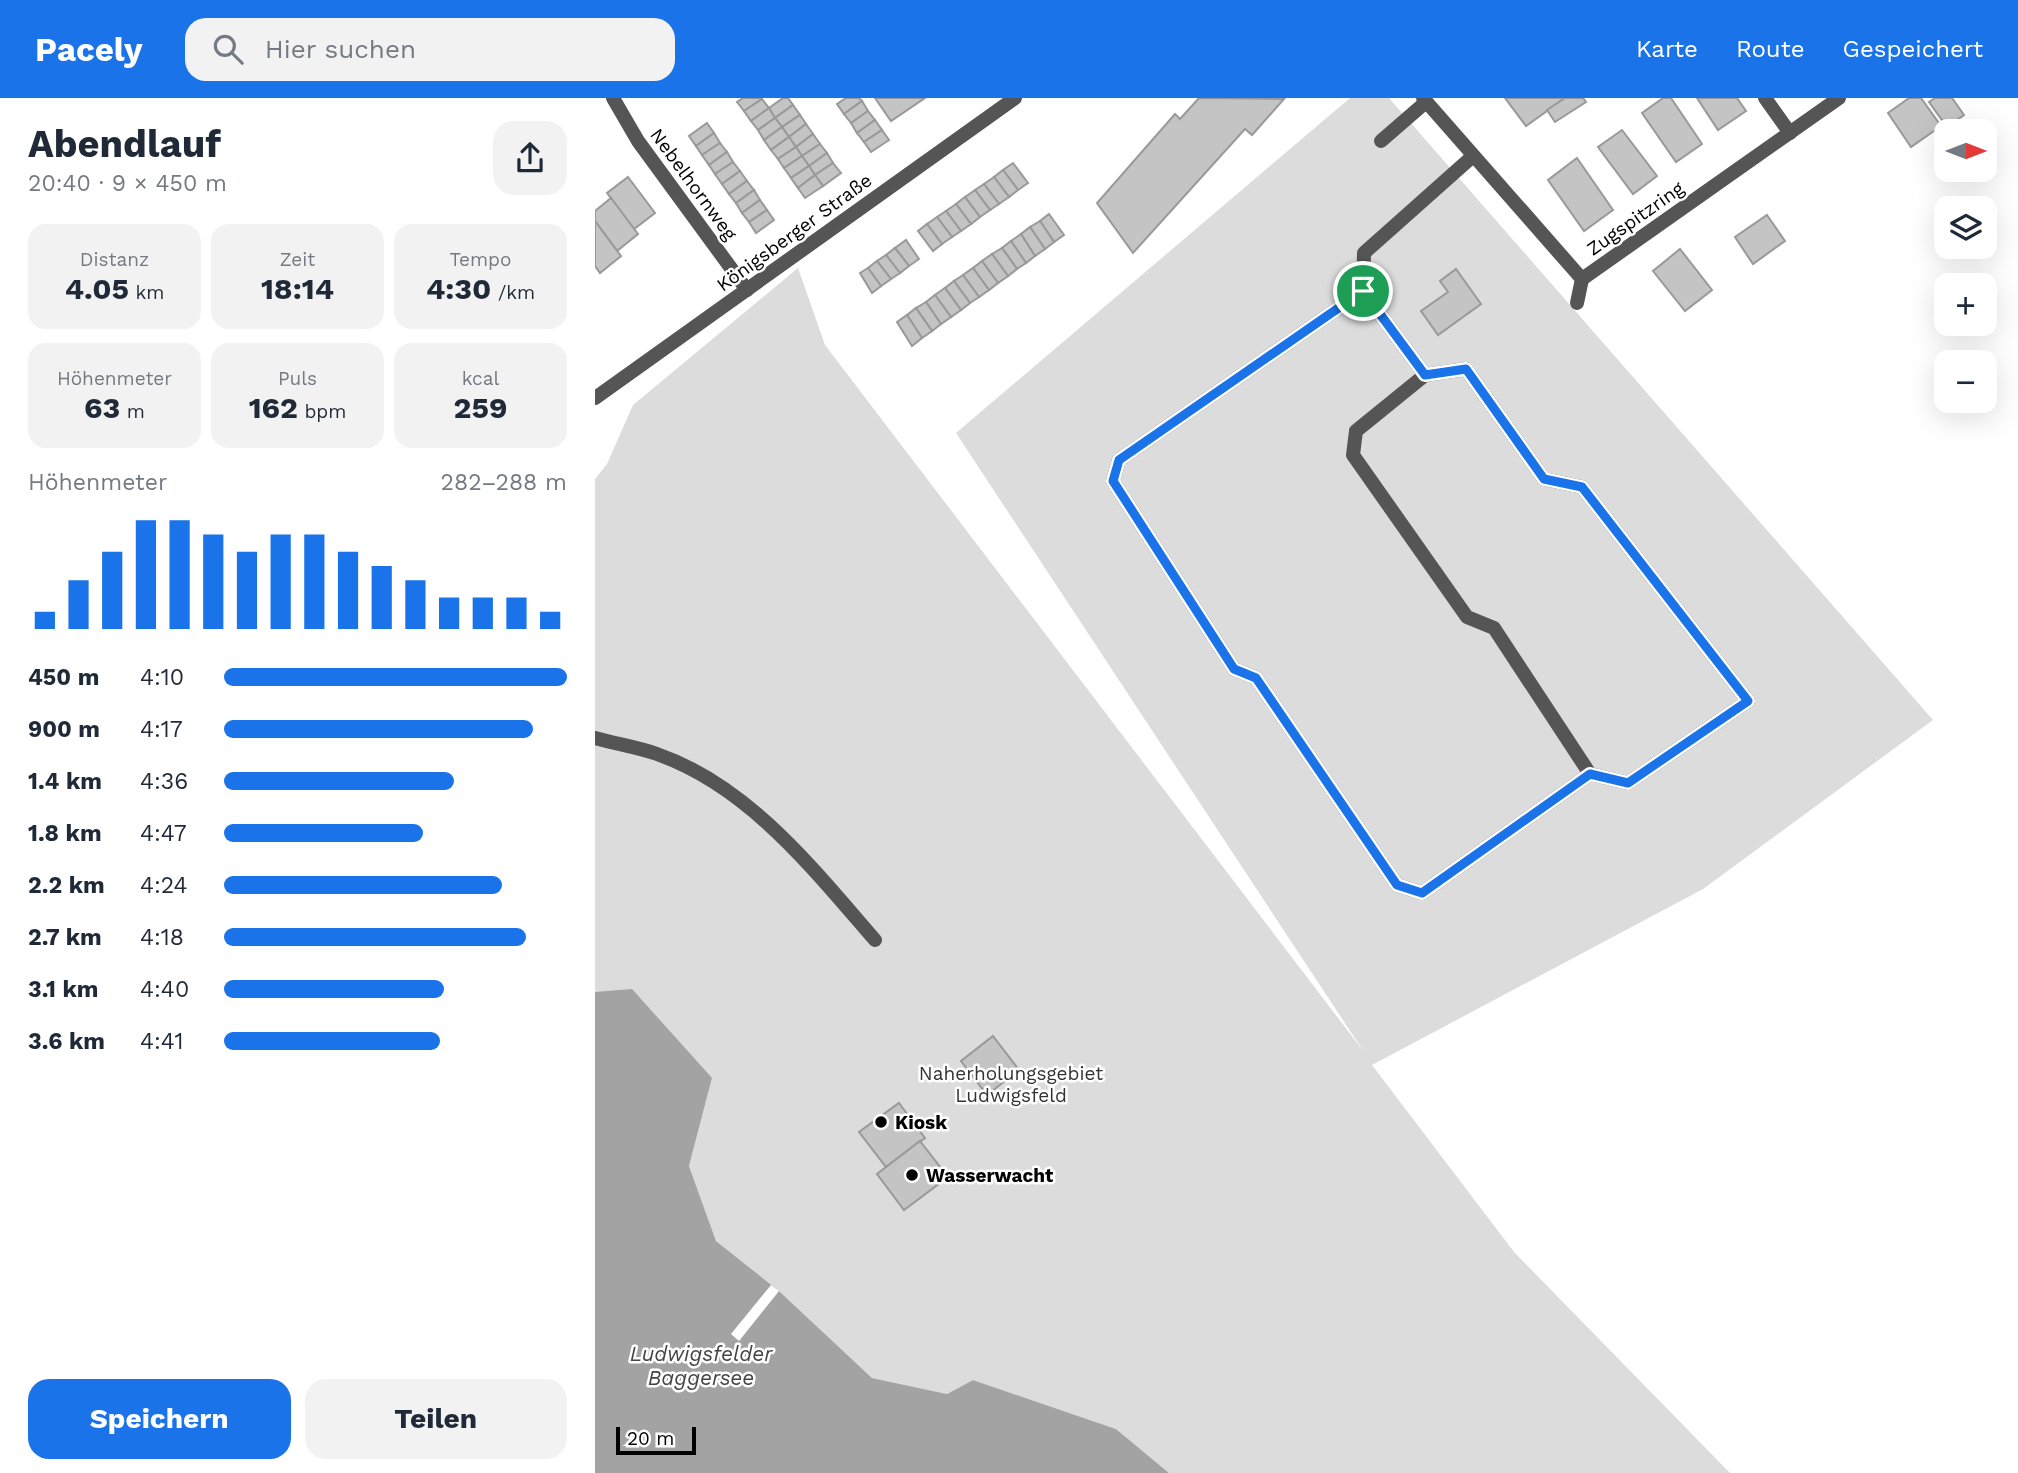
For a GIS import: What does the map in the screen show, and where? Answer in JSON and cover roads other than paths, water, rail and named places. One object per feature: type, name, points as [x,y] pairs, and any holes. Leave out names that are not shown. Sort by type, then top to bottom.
[{"type":"street","name":"Nebelhornweg","points":[[613,98],[638,141],[747,290]]},
{"type":"street","name":"Königsberger Straße","points":[[595,398],[1014,98]]},
{"type":"street","points":[[1765,98],[1790,133]]},
{"type":"street","name":"Zugspitzring","points":[[1424,100],[1582,279],[1839,98]]},
{"type":"street","points":[[1381,141],[1424,100]]},
{"type":"street","points":[[1425,375],[1363,291],[1364,253],[1473,156]]},
{"type":"street","points":[[1577,303],[1582,279]]},
{"type":"street","points":[[1363,291],[1119,460],[1113,481],[1234,669],[1256,678],[1397,885],[1422,893],[1590,774]]},
{"type":"street","points":[[1466,369],[1544,479],[1582,487],[1748,701],[1628,783],[1590,774],[1494,628],[1467,617],[1353,455],[1356,432],[1425,375],[1466,369]]},
{"type":"street","points":[[595,738],[658,755],[709,779],[768,823],[875,940]]},
{"type":"water","name":"Ludwigsfelder Baggersee","points":[[632,989],[712,1078],[689,1166],[716,1241],[779,1291],[872,1378],[947,1394],[973,1380],[1116,1429],[1169,1473],[595,1473],[595,992]]},
{"type":"place","name":"Kiosk","points":[[881,1122]]},
{"type":"place","name":"Wasserwacht","points":[[912,1175]]},
{"type":"park label","name":"Naherholungsgebiet Ludwigsfeld","points":[[1011,1084]]}]
